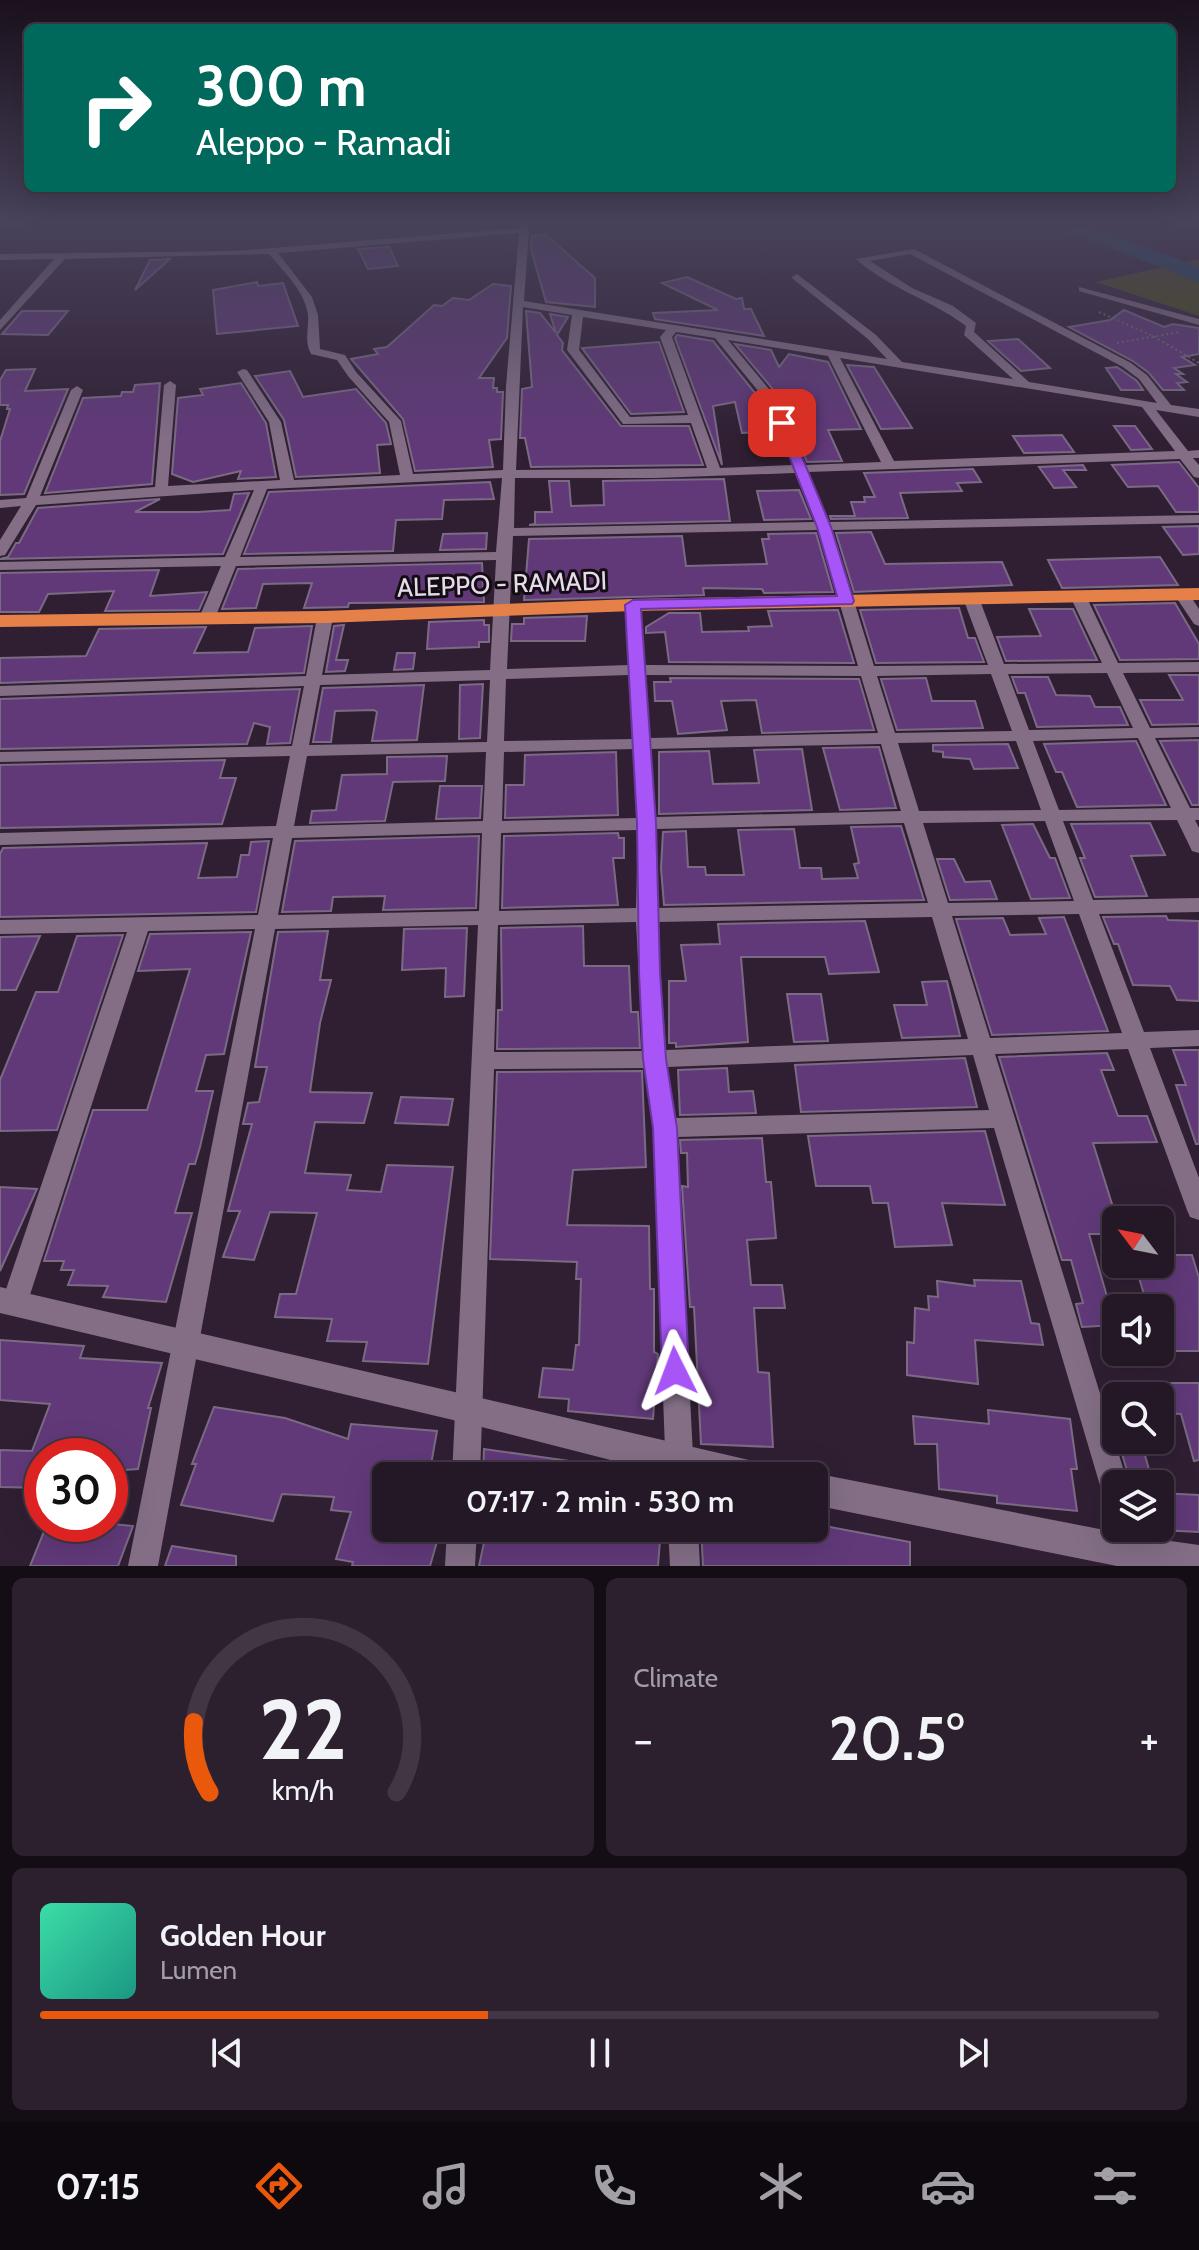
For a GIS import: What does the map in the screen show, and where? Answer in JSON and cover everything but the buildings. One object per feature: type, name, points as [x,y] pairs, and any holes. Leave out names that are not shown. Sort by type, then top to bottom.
[{"type":"highway","name":"ALEPPO - RAMADI","points":[[0,621],[325,617],[633,605],[1191,594]]},
{"type":"street","points":[[0,327],[28,295]]},
{"type":"street","points":[[306,295],[315,352],[341,357],[352,374],[395,421],[407,479]]},
{"type":"street","points":[[467,1462],[503,556],[507,532],[519,295]]},
{"type":"street","points":[[820,295],[872,337],[897,363]]},
{"type":"street","points":[[920,295],[949,308],[972,325],[968,333],[1024,383]]},
{"type":"street","points":[[995,295],[1143,377],[1168,409]]},
{"type":"street","points":[[1101,295],[1195,326]]},
{"type":"street","points":[[518,303],[1199,413]]},
{"type":"street","points":[[578,312],[573,350],[627,421],[695,419]]},
{"type":"street","points":[[674,327],[666,337],[714,470]]},
{"type":"street","points":[[717,334],[773,401],[824,527],[1109,1470]]},
{"type":"street","points":[[831,352],[889,465]]},
{"type":"street","points":[[243,372],[275,422],[288,485]]},
{"type":"street","points":[[161,490],[170,385]]},
{"type":"street","points":[[0,552],[32,500],[77,390]]},
{"type":"street","points":[[1146,405],[1192,455],[1199,474]]},
{"type":"street","points":[[0,504],[161,490],[508,474],[656,474],[1192,455]]},
{"type":"street","points":[[207,618],[262,486]]},
{"type":"street","points":[[507,532],[1199,519]]},
{"type":"street","points":[[0,566],[503,556]]},
{"type":"street","points":[[1191,594],[1199,621]]},
{"type":"street","points":[[1078,596],[1144,733],[1191,815],[1199,847]]},
{"type":"street","points":[[971,598],[1199,1210]]},
{"type":"street","points":[[633,605],[647,823],[646,914],[655,1059],[665,1128],[680,1462]]},
{"type":"street","points":[[143,1566],[325,617]]},
{"type":"street","points":[[0,691],[637,670],[1199,667]]},
{"type":"street","points":[[0,757],[1199,732]]},
{"type":"street","points":[[0,839],[912,817],[1191,815]]},
{"type":"street","points":[[0,927],[1199,905]]},
{"type":"street","points":[[140,924],[7,1302],[470,1409],[656,1462]]},
{"type":"street","points":[[483,1061],[655,1059],[1199,1038]]},
{"type":"street","points":[[665,1128],[1003,1119]]},
{"type":"street","points":[[828,1491],[1102,1535]]},
{"type":"street","points":[[460,1566],[461,1542]]},
{"type":"street","points":[[684,1542],[685,1566]]},
{"type":"street","points":[[1137,1542],[1199,1562]]},
{"type":"path","points":[[1099,312],[1153,336],[1199,363]]},
{"type":"path","points":[[1095,348],[1195,326]]},
{"type":"shaded area","points":[[1136,295],[1199,295],[1199,316]]},
{"type":"route","points":[[675,1371],[665,1128],[655,1059],[646,914],[647,823],[633,605],[846,601],[824,527],[782,423]]}]
